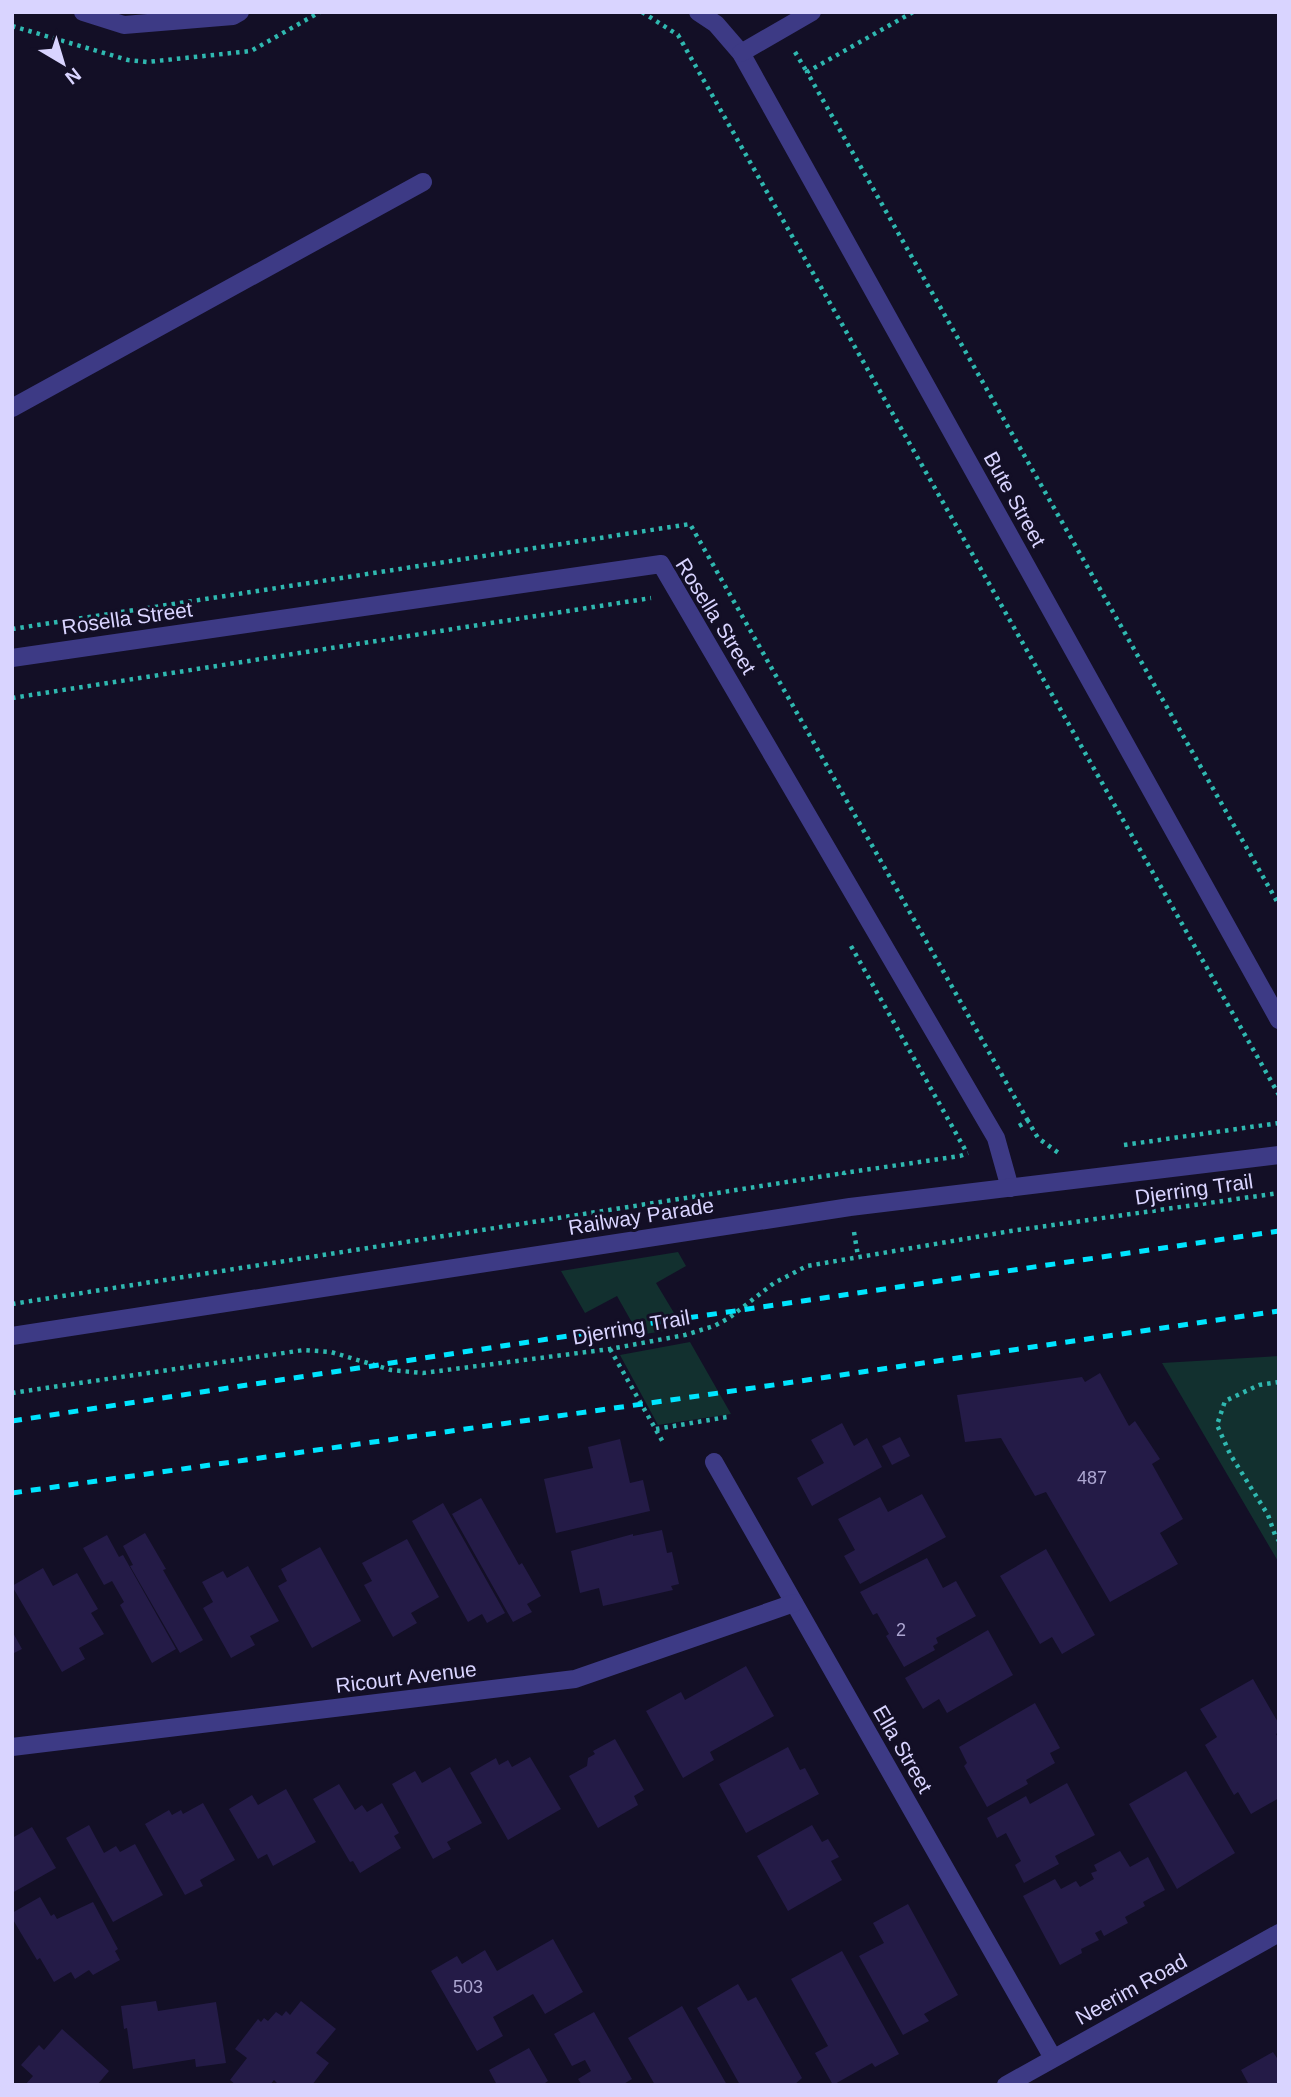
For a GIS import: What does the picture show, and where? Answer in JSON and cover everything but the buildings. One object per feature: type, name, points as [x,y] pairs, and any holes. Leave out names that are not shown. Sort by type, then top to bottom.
[{"type":"street","points":[[83,12],[124,25],[233,16],[240,12]]},
{"type":"street","name":"Bute Street","points":[[698,12],[716,24],[741,53],[1279,1020]]},
{"type":"street","points":[[741,53],[812,12]]},
{"type":"street","points":[[12,408],[423,182]]},
{"type":"street","name":"Rosella Street","points":[[12,658],[661,564],[996,1138],[1010,1188]]},
{"type":"street","name":"Railway Parade","points":[[12,1336],[850,1207],[1279,1155]]},
{"type":"street","name":"Ella Street","points":[[714,1462],[1053,2058]]},
{"type":"street","name":"Ricourt Avenue","points":[[12,1747],[575,1679],[794,1603]]},
{"type":"street","name":"Neerim Road","points":[[1006,2085],[1279,1933]]},
{"type":"path","points":[[642,12],[678,35],[1279,1095]]},
{"type":"path","points":[[913,12],[807,72],[1279,905]]},
{"type":"path","points":[[12,629],[690,524],[1038,1138],[1059,1154],[1072,1152]]},
{"type":"path","points":[[12,698],[655,597]]},
{"type":"path","points":[[845,936],[967,1153]]},
{"type":"path","points":[[12,1304],[960,1156],[1028,1121]]},
{"type":"path","points":[[1114,1146],[1279,1123]]},
{"type":"path","points":[[844,1173],[845,1181]]},
{"type":"path","name":"Djerring Trail","points":[[12,1394],[304,1350],[331,1352],[391,1370],[423,1373],[610,1349],[706,1329],[729,1318],[791,1273],[807,1266],[1279,1193]]},
{"type":"path","points":[[852,1225],[858,1256]]},
{"type":"path","points":[[610,1349],[664,1444]]},
{"type":"path","points":[[1279,1382],[1259,1385],[1225,1401],[1217,1425],[1230,1454],[1268,1515],[1279,1541]]},
{"type":"path","points":[[656,1429],[727,1418]]},
{"type":"green space","points":[[678,1252],[686,1266],[656,1283],[683,1328],[639,1335],[617,1296],[585,1313],[561,1271]]},
{"type":"green space","points":[[690,1342],[731,1414],[658,1425],[620,1355]]},
{"type":"green space","points":[[1279,1356],[1279,1563],[1162,1363]]},
{"type":"railway","points":[[12,1421],[1279,1231]]},
{"type":"railway","points":[[12,1493],[1279,1311]]}]
